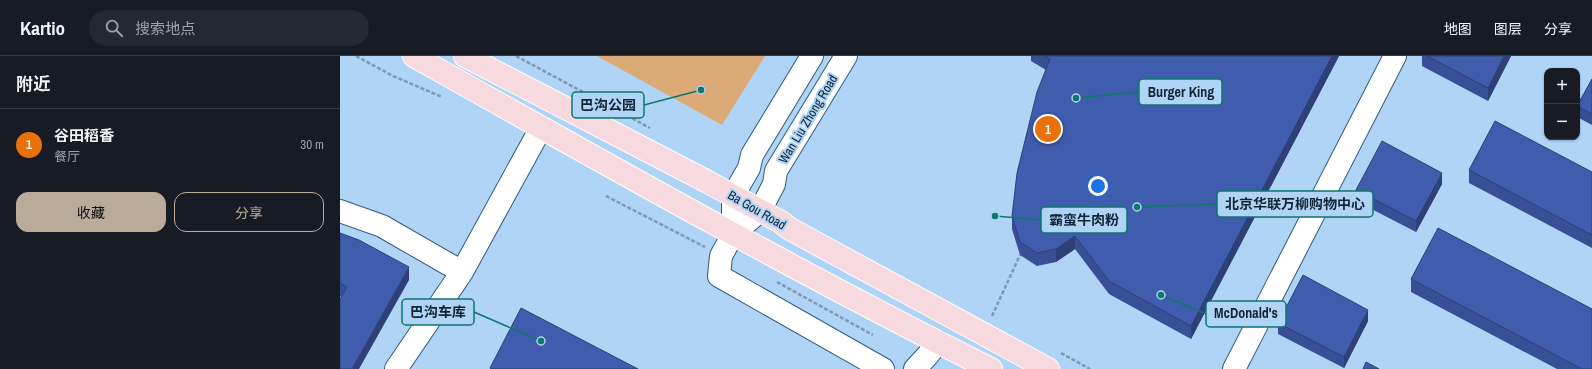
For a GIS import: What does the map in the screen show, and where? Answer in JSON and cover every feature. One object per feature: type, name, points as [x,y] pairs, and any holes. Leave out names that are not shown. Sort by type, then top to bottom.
[{"type":"main road","points":[[414,56],[733,234],[991,369]]},
{"type":"main road","name":"Ba Gou Road","points":[[465,56],[734,196],[781,222],[790,229],[1048,369]]},
{"type":"street","points":[[812,56],[752,155],[750,168],[734,196],[733,234],[722,256],[720,276],[883,369]]},
{"type":"street","name":"Wan Liu Zhong Road","points":[[733,234],[760,211],[774,184],[776,171],[846,56]]},
{"type":"street","points":[[1234,369],[1395,56]]},
{"type":"street","points":[[396,369],[462,272],[536,137],[539,127]]},
{"type":"street","points":[[340,211],[382,226],[462,272]]},
{"type":"street","points":[[915,369],[938,342]]},
{"type":"path","points":[[992,317],[1020,255]]},
{"type":"shaded area","points":[[597,56],[765,56],[722,125]]},
{"type":"building","points":[[1044,56],[1332,56],[1191,326],[1109,281],[1075,236],[1056,249],[1037,253],[1020,242],[1012,216],[1017,173],[1037,92],[1050,59]]},
{"type":"building","points":[[1427,56],[1504,56],[1488,88]]},
{"type":"building","points":[[1592,79],[1592,114],[1580,108],[1580,101]]},
{"type":"building","points":[[1495,121],[1592,172],[1592,235],[1469,170]]},
{"type":"building","points":[[1382,141],[1442,173],[1416,221],[1356,190]]},
{"type":"building","points":[[1438,228],[1592,309],[1592,369],[1582,369],[1411,279]]},
{"type":"building","points":[[340,233],[359,240],[409,267],[352,369],[340,369],[340,299],[347,287],[340,283]]},
{"type":"building","points":[[1303,275],[1368,310],[1344,357],[1278,323]]},
{"type":"building","points":[[521,308],[638,369],[491,369],[490,368]]},
{"type":"building","points":[[1366,362],[1379,369],[1363,369]]},
{"type":"place","name":"巴沟公园","points":[[701,90]]},
{"type":"place","name":"Burger King","points":[[1076,98]]},
{"type":"place","name":"谷田稻香","points":[[1048,129]]},
{"type":"place","name":"北京华联万柳购物中心","points":[[1137,207]]},
{"type":"place","name":"霸蛮牛肉粉","points":[[995,216]]},
{"type":"place","name":"McDonald's","points":[[1161,295]]},
{"type":"place","name":"巴沟车库","points":[[541,341]]}]
